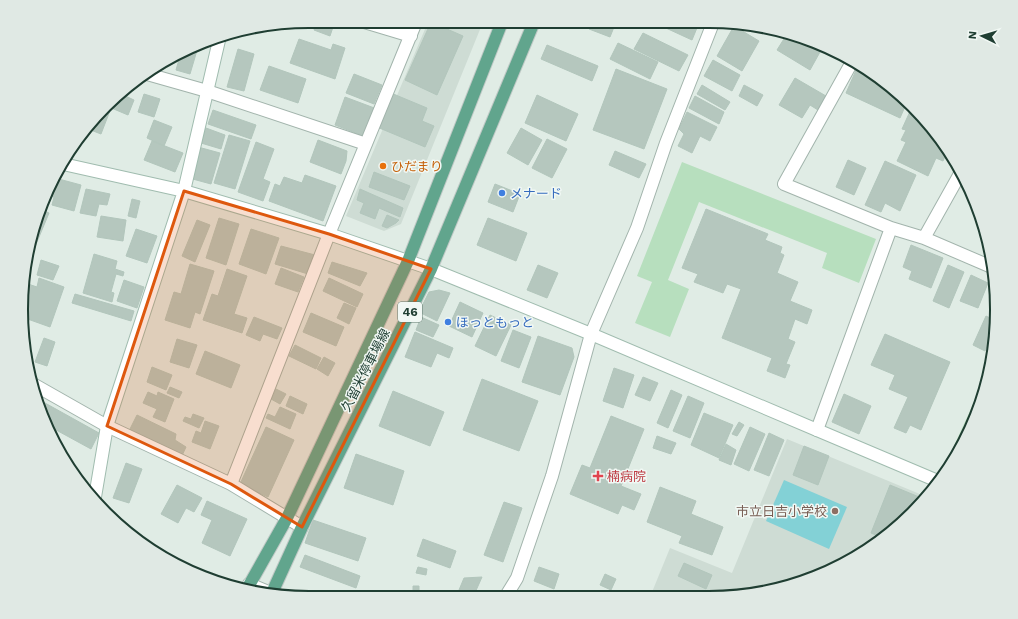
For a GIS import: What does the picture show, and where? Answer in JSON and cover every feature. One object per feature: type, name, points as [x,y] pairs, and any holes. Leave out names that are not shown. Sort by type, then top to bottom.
[{"type":"main road","name":"久留米停車場線","points":[[249,584],[286,518],[408,260],[500,28]]},
{"type":"main road","name":"久留米停車場線","points":[[276,589],[302,527],[431,269],[531,28]]},
{"type":"street","points":[[384,28],[411,36]]},
{"type":"street","points":[[231,484],[329,234],[414,28]]},
{"type":"street","points":[[509,591],[517,578],[552,476],[591,334],[637,228],[666,143],[711,28]]},
{"type":"street","points":[[96,492],[106,426],[184,190],[218,43]]},
{"type":"street","points":[[850,66],[784,184],[891,228],[924,238],[987,265]]},
{"type":"street","points":[[152,76],[366,144]]},
{"type":"street","points":[[68,165],[184,190],[329,234],[408,260],[591,334],[933,479]]},
{"type":"street","points":[[924,238],[957,179]]},
{"type":"street","points":[[817,430],[891,228]]},
{"type":"street","points":[[40,388],[106,426],[231,484],[302,527]]},
{"type":"highlighted area","points":[[184,191],[329,234],[431,269],[302,527],[231,484],[107,426]]},
{"type":"shaded area","points":[[425,28],[481,28],[401,224],[384,231],[346,216]]},
{"type":"shaded area","name":"市立日吉小学校","points":[[787,439],[921,494],[908,509],[865,544],[816,570],[763,586],[745,589],[708,591],[652,591],[670,548],[732,573]]},
{"type":"green space","points":[[682,162],[876,239],[859,283],[822,268],[827,253],[699,202],[668,280],[689,289],[670,337],[635,323],[652,282],[637,276]]},
{"type":"green space","points":[[975,400],[969,417],[953,449]]},
{"type":"water","points":[[784,480],[847,507],[829,549],[766,521]]},
{"type":"building","points":[[315,28],[333,28],[330,36],[314,30]]},
{"type":"building","points":[[428,28],[445,28],[463,36],[437,95],[405,80]]},
{"type":"building","points":[[589,28],[614,28],[610,37]]},
{"type":"building","points":[[666,28],[697,28],[692,40]]},
{"type":"building","points":[[732,29],[740,30],[759,41],[742,71],[717,56]]},
{"type":"building","points":[[643,33],[688,55],[679,71],[634,49]]},
{"type":"building","points":[[299,39],[331,50],[333,44],[345,48],[335,79],[290,63]]},
{"type":"building","points":[[784,39],[814,48],[820,52],[810,70],[777,50]]},
{"type":"building","points":[[618,43],[658,62],[650,79],[610,59]]},
{"type":"building","points":[[547,45],[598,66],[592,81],[541,59]]},
{"type":"building","points":[[238,49],[254,54],[244,91],[227,87]]},
{"type":"building","points":[[197,52],[190,74],[176,70],[179,61]]},
{"type":"building","points":[[713,60],[740,75],[732,91],[704,76]]},
{"type":"building","points":[[269,66],[306,79],[298,103],[260,90]]},
{"type":"building","points":[[616,69],[667,89],[644,149],[593,130]]},
{"type":"building","points":[[856,70],[880,86],[905,107],[900,118],[846,93]]},
{"type":"building","points":[[354,74],[382,85],[374,104],[346,93]]},
{"type":"building","points":[[795,78],[826,96],[818,110],[810,105],[802,118],[779,105]]},
{"type":"building","points":[[702,85],[730,102],[725,110],[697,94]]},
{"type":"building","points":[[744,85],[763,95],[757,106],[739,96]]},
{"type":"building","points":[[391,93],[427,108],[422,121],[434,126],[425,147],[377,127]]},
{"type":"building","points":[[144,94],[160,99],[154,117],[138,112]]},
{"type":"building","points":[[537,95],[578,114],[566,141],[525,123]]},
{"type":"building","points":[[126,96],[134,100],[128,115],[112,108]]},
{"type":"building","points":[[695,96],[724,112],[719,124],[689,108]]},
{"type":"building","points":[[345,97],[377,109],[366,137],[335,125]]},
{"type":"building","points":[[110,110],[101,134],[92,131]]},
{"type":"building","points":[[213,110],[256,125],[251,139],[208,124]]},
{"type":"building","points":[[687,112],[717,127],[710,141],[700,136],[692,153],[678,146],[684,134],[679,129]]},
{"type":"building","points":[[910,112],[932,138],[945,157],[943,161],[936,158],[928,176],[897,161],[906,142],[901,140],[906,130],[902,129]]},
{"type":"building","points":[[154,120],[172,127],[164,146],[147,138]]},
{"type":"building","points":[[206,128],[225,135],[221,149],[201,143]]},
{"type":"building","points":[[521,128],[542,140],[528,165],[507,153]]},
{"type":"building","points":[[229,135],[250,141],[235,189],[214,183]]},
{"type":"building","points":[[547,139],[567,149],[552,178],[532,168]]},
{"type":"building","points":[[318,140],[347,151],[346,161],[341,174],[310,162]]},
{"type":"building","points":[[152,141],[183,153],[175,172],[144,160]]},
{"type":"building","points":[[256,142],[274,149],[263,179],[270,182],[263,201],[238,192]]},
{"type":"building","points":[[198,147],[220,153],[211,184],[189,178]]},
{"type":"building","points":[[615,151],[646,164],[639,178],[609,165]]},
{"type":"building","points":[[848,160],[866,168],[854,195],[836,187]]},
{"type":"building","points":[[885,161],[916,175],[900,211],[885,203],[881,212],[865,205]]},
{"type":"building","points":[[374,172],[410,186],[404,200],[369,187]]},
{"type":"building","points":[[305,175],[336,186],[323,221],[269,201],[275,184],[280,186],[284,177],[302,183]]},
{"type":"building","points":[[60,179],[81,185],[74,211],[52,205],[54,197],[52,196]]},
{"type":"building","points":[[495,184],[520,194],[513,212],[488,202]]},
{"type":"building","points":[[86,189],[110,194],[107,205],[99,204],[96,216],[80,213]]},
{"type":"building","points":[[360,189],[403,208],[400,217],[379,208],[375,219],[360,213],[364,203],[357,200]]},
{"type":"building","points":[[132,199],[140,201],[136,218],[128,216]]},
{"type":"building","points":[[706,209],[768,234],[765,240],[782,247],[780,253],[784,255],[777,273],[798,282],[790,301],[812,310],[807,324],[795,319],[788,339],[795,342],[786,364],[790,365],[785,378],[767,371],[772,358],[722,338],[741,289],[727,284],[723,293],[694,282],[698,274],[682,268]]},
{"type":"building","points":[[46,212],[49,213],[36,244]]},
{"type":"building","points":[[387,215],[399,220],[387,228],[382,226]]},
{"type":"building","points":[[101,216],[126,220],[123,241],[97,237]]},
{"type":"building","points":[[219,218],[239,224],[226,265],[206,258]]},
{"type":"building","points":[[488,218],[527,233],[516,261],[477,245]]},
{"type":"building","points":[[197,220],[210,225],[195,262],[182,256]]},
{"type":"building","points":[[136,229],[157,236],[147,263],[126,256]]},
{"type":"building","points":[[251,229],[279,238],[266,274],[239,264]]},
{"type":"building","points":[[911,245],[943,258],[931,288],[909,279],[912,271],[903,267]]},
{"type":"building","points":[[281,246],[315,255],[308,274],[275,264]]},
{"type":"building","points":[[94,254],[117,261],[115,269],[124,272],[123,276],[116,274],[111,292],[114,293],[112,302],[83,293]]},
{"type":"building","points":[[41,260],[59,266],[53,280],[37,275]]},
{"type":"building","points":[[332,262],[367,273],[360,286],[328,273]]},
{"type":"building","points":[[190,264],[214,271],[200,314],[195,312],[190,328],[165,320],[174,292],[181,294]]},
{"type":"building","points":[[538,265],[558,273],[547,298],[527,290]]},
{"type":"building","points":[[948,265],[964,272],[949,308],[933,301]]},
{"type":"building","points":[[281,268],[304,277],[298,292],[275,284]]},
{"type":"building","points":[[227,269],[247,276],[234,314],[247,318],[242,333],[203,320],[212,294],[218,296]]},
{"type":"building","points":[[971,275],[988,283],[978,308],[960,301]]},
{"type":"building","points":[[39,278],[64,287],[50,327],[29,319],[29,284],[37,287]]},
{"type":"building","points":[[329,278],[363,294],[357,307],[323,291]]},
{"type":"building","points":[[124,280],[144,287],[137,308],[117,301]]},
{"type":"building","points":[[439,290],[450,293],[437,321],[419,312],[429,292]]},
{"type":"building","points":[[75,294],[134,311],[131,321],[72,303]]},
{"type":"building","points":[[460,302],[483,313],[472,337],[449,326]]},
{"type":"building","points":[[344,303],[356,308],[349,324],[337,318]]},
{"type":"building","points":[[311,313],[344,327],[336,346],[303,332]]},
{"type":"building","points":[[490,315],[511,325],[496,356],[475,346]]},
{"type":"building","points":[[986,316],[990,318],[988,344],[985,351],[973,345]]},
{"type":"building","points":[[254,317],[282,328],[277,339],[263,334],[260,341],[246,335]]},
{"type":"building","points":[[421,317],[439,325],[433,337],[416,330]]},
{"type":"building","points":[[513,330],[531,337],[519,368],[501,361]]},
{"type":"building","points":[[415,332],[453,348],[449,358],[437,353],[431,367],[405,357]]},
{"type":"building","points":[[885,334],[950,362],[921,430],[910,425],[906,433],[894,428],[908,397],[889,389],[895,375],[871,365]]},
{"type":"building","points":[[538,336],[572,348],[574,357],[560,395],[522,382]]},
{"type":"building","points":[[44,338],[55,342],[47,366],[35,362]]},
{"type":"building","points":[[177,339],[197,345],[189,368],[170,362]]},
{"type":"building","points":[[295,345],[321,358],[316,369],[289,356]]},
{"type":"building","points":[[205,351],[240,365],[231,388],[196,374]]},
{"type":"building","points":[[324,357],[335,363],[328,376],[317,369]]},
{"type":"building","points":[[152,367],[172,375],[166,390],[147,382]]},
{"type":"building","points":[[614,368],[634,375],[623,408],[603,401]]},
{"type":"building","points":[[643,377],[658,383],[650,401],[635,395]]},
{"type":"building","points":[[482,379],[538,401],[519,451],[463,430]]},
{"type":"building","points":[[170,387],[182,392],[179,398],[167,393]]},
{"type":"building","points":[[276,389],[286,394],[280,404],[271,399]]},
{"type":"building","points":[[671,390],[682,395],[668,428],[657,423]]},
{"type":"building","points":[[393,391],[444,412],[430,446],[379,426]]},
{"type":"building","points":[[148,392],[157,396],[158,392],[174,399],[165,422],[153,417],[157,409],[143,403]]},
{"type":"building","points":[[844,394],[871,406],[859,434],[832,422]]},
{"type":"building","points":[[290,396],[307,404],[303,414],[286,406]]},
{"type":"building","points":[[688,396],[704,403],[690,438],[673,431]]},
{"type":"building","points":[[44,402],[99,433],[91,449],[55,429]]},
{"type":"building","points":[[280,407],[296,414],[290,429],[266,418],[268,414],[275,417]]},
{"type":"building","points":[[704,413],[733,425],[719,458],[691,445]]},
{"type":"building","points":[[193,414],[204,418],[199,428],[183,421],[185,417],[191,419]]},
{"type":"building","points":[[137,415],[176,434],[175,440],[186,447],[180,460],[129,431]]},
{"type":"building","points":[[611,416],[644,429],[621,486],[641,494],[634,510],[622,505],[618,514],[570,494],[582,465],[590,468]]},
{"type":"building","points":[[205,421],[219,426],[210,449],[192,442],[196,431],[201,433]]},
{"type":"building","points":[[739,422],[744,425],[737,436],[732,434]]},
{"type":"building","points":[[266,427],[294,440],[268,497],[240,484]]},
{"type":"building","points":[[750,427],[765,434],[749,471],[734,464]]},
{"type":"building","points":[[769,433],[784,440],[769,476],[754,470]]},
{"type":"building","points":[[657,436],[676,443],[671,454],[653,448]]},
{"type":"building","points":[[726,444],[736,450],[731,465],[719,460]]},
{"type":"building","points":[[804,446],[829,456],[818,485],[793,475]]},
{"type":"building","points":[[356,454],[404,471],[393,505],[344,488]]},
{"type":"building","points":[[126,463],[142,469],[129,503],[113,498]]},
{"type":"building","points":[[177,485],[202,498],[194,512],[186,508],[178,523],[161,514]]},
{"type":"building","points":[[890,485],[919,497],[908,509],[880,533],[877,535],[871,533]]},
{"type":"building","points":[[660,487],[696,501],[691,514],[723,527],[712,555],[679,543],[682,536],[647,522]]},
{"type":"building","points":[[207,501],[247,519],[230,556],[202,543],[212,520],[201,515]]},
{"type":"building","points":[[504,502],[522,508],[503,562],[484,555]]},
{"type":"building","points":[[313,520],[366,538],[358,561],[305,543]]},
{"type":"building","points":[[423,539],[456,551],[450,568],[417,556]]},
{"type":"building","points":[[305,555],[360,576],[356,588],[300,567]]},
{"type":"building","points":[[684,563],[712,575],[706,589],[678,576]]},
{"type":"building","points":[[418,567],[427,569],[426,575],[416,573]]},
{"type":"building","points":[[539,567],[559,574],[554,589],[534,581]]},
{"type":"building","points":[[605,574],[616,579],[611,590],[600,585]]},
{"type":"building","points":[[482,577],[476,591],[459,590],[464,578]]},
{"type":"building","points":[[413,586],[419,586],[419,591],[413,591]]},
{"type":"place","name":"ひだまり","points":[[383,166]]},
{"type":"place","name":"メナード","points":[[502,193]]},
{"type":"place","name":"ほっともっと","points":[[448,322]]},
{"type":"place","name":"楠病院","points":[[598,476]]},
{"type":"place","name":"市立日吉小学校","points":[[835,511]]}]
